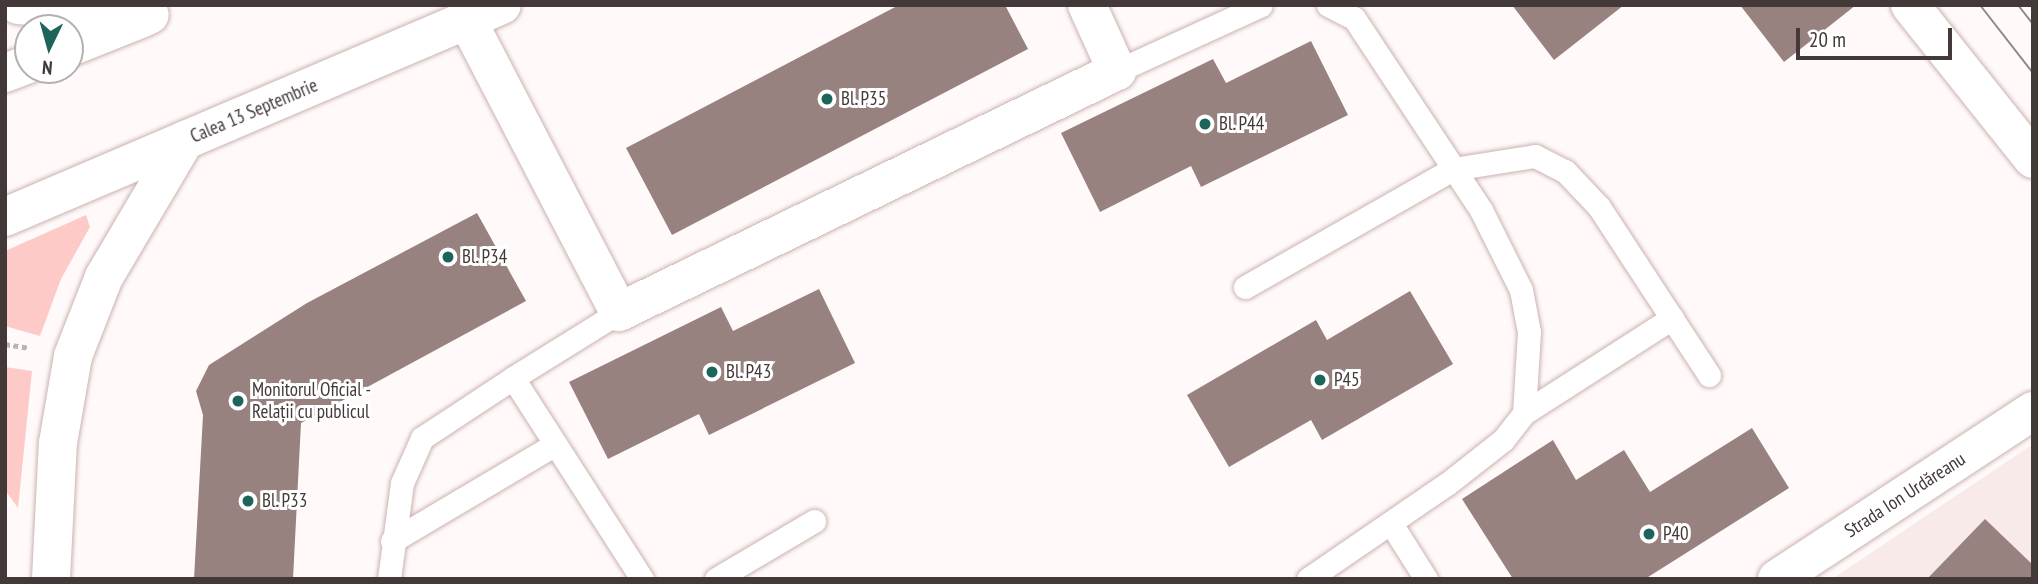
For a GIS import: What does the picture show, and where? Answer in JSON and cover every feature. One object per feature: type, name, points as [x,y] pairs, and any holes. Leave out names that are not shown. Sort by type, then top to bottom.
[{"type":"street","points":[[18,5],[161,10]]},
{"type":"street","name":"Calea 13 Septembrie","points":[[5,217],[502,5]]},
{"type":"street","points":[[467,20],[619,312],[1116,71],[1087,5]]},
{"type":"street","points":[[1910,5],[2033,159]]},
{"type":"street","points":[[84,41],[161,10]]},
{"type":"street","points":[[51,579],[58,443],[74,356],[104,277],[186,139]]},
{"type":"street","name":"Strada Ion Urdăreanu","points":[[1777,579],[2033,411]]},
{"type":"lane","points":[[1116,71],[1261,5]]},
{"type":"lane","points":[[1328,5],[1354,18],[1453,169],[1521,289],[1529,332],[1524,413]]},
{"type":"lane","points":[[1245,287],[1453,169],[1535,156],[1565,171],[1599,207],[1709,375]]},
{"type":"lane","points":[[389,579],[392,541],[402,483],[422,438],[513,377],[619,312]]},
{"type":"lane","points":[[1308,579],[1392,525],[1503,440],[1524,413],[1672,318]]},
{"type":"lane","points":[[513,377],[642,579]]},
{"type":"lane","points":[[392,541],[554,445]]},
{"type":"lane","points":[[716,579],[814,521]]},
{"type":"lane","points":[[1392,525],[1426,579]]},
{"type":"shaded area","points":[[86,215],[90,227],[61,279],[40,336],[5,326],[5,251]]},
{"type":"shaded area","points":[[5,367],[32,371],[18,508],[5,490]]},
{"type":"shaded area","points":[[2033,444],[2033,579],[1832,579]]},
{"type":"building","name":"Bl. P35","points":[[899,5],[1005,5],[1028,49],[672,235],[626,148]]},
{"type":"building","points":[[1512,5],[1624,5],[1554,60]]},
{"type":"building","points":[[1740,5],[1856,5],[1784,62]]},
{"type":"building","name":"Bl. P44","points":[[1311,41],[1348,115],[1201,187],[1191,166],[1100,212],[1061,133],[1213,59],[1226,83]]},
{"type":"building","points":[[477,213],[526,301],[301,423],[293,579],[194,579],[203,415],[196,391],[209,365],[307,303]]},
{"type":"building","name":"Bl. P43","points":[[819,289],[855,363],[709,435],[699,414],[608,459],[569,382],[721,307],[733,331]]},
{"type":"building","name":"P45","points":[[1410,291],[1453,364],[1322,440],[1311,420],[1229,467],[1187,395],[1316,320],[1327,340]]},
{"type":"building","name":"P40","points":[[1752,428],[1789,488],[1645,579],[1513,579],[1462,499],[1553,440],[1576,480],[1624,450],[1650,492]]},
{"type":"building","points":[[1985,519],[2033,565],[2033,579],[1927,579]]},
{"type":"tram line","points":[[1980,5],[2033,73]]},
{"type":"tram line","points":[[2018,5],[2033,24]]},
{"type":"place","name":"Bl. P35","points":[[827,99]]},
{"type":"place","name":"Bl. P44","points":[[1205,124]]},
{"type":"place","name":"Bl. P34","points":[[448,257]]},
{"type":"place","name":"Bl. P43","points":[[712,372]]},
{"type":"place","name":"P45","points":[[1320,380]]},
{"type":"place","name":"Monitorul Oficial - Relații cu publicul","points":[[238,401]]},
{"type":"place","name":"Bl. P33","points":[[248,501]]},
{"type":"place","name":"P40","points":[[1649,534]]}]
